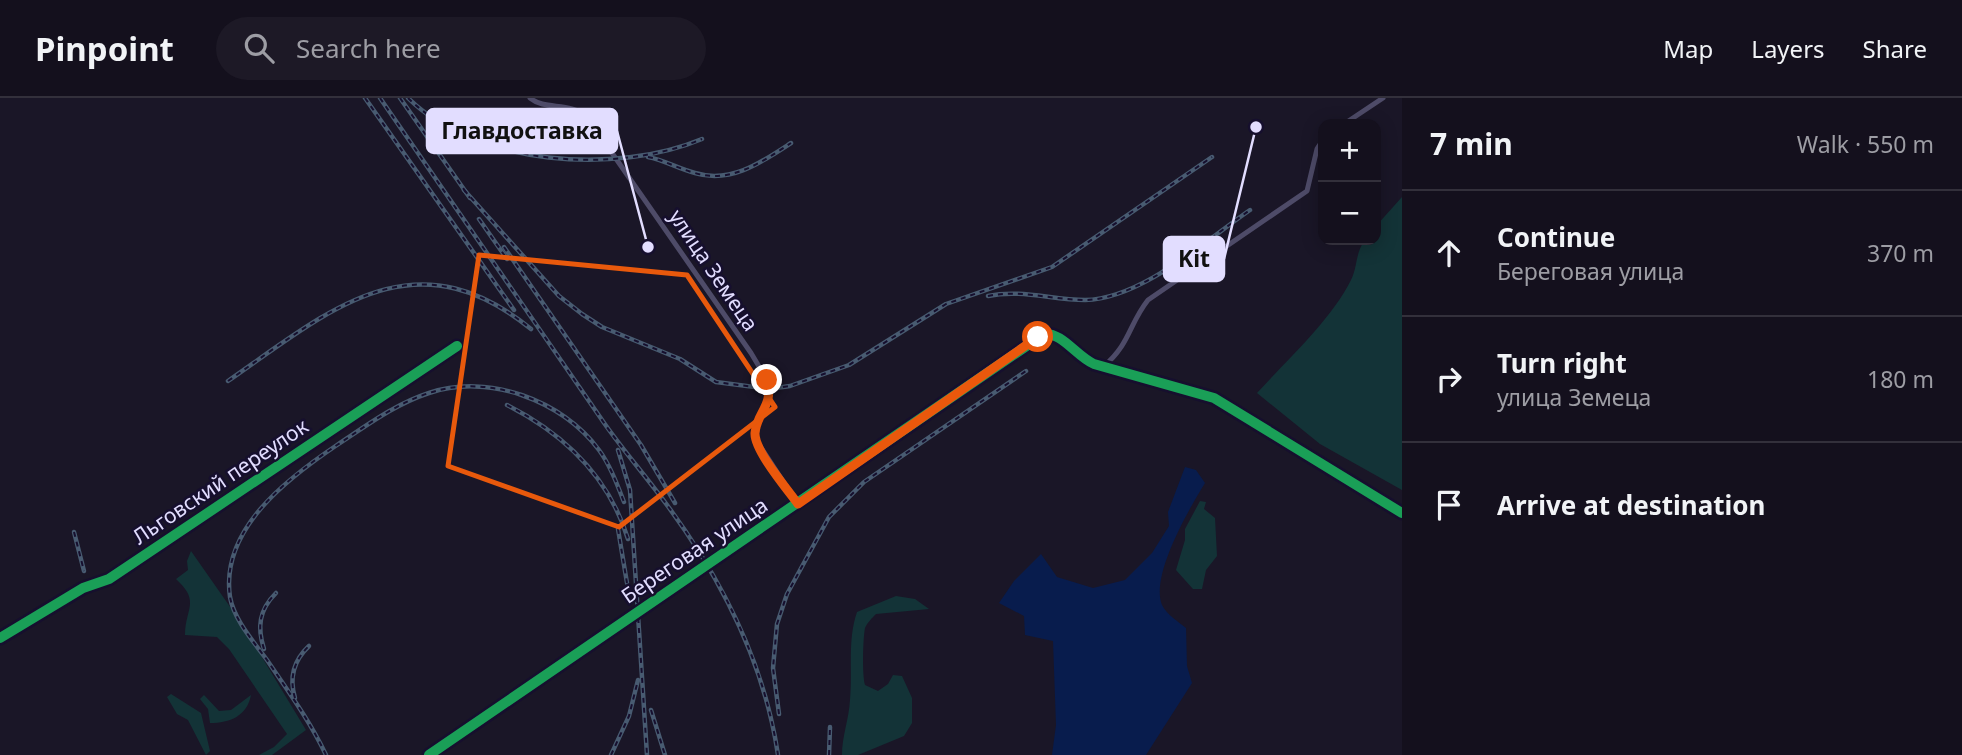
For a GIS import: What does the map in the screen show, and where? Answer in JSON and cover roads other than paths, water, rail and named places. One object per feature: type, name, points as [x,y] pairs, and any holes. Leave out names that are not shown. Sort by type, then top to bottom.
[{"type":"street","name":"улица Земеца","points":[[530,98],[535,102],[569,106],[587,117],[751,353],[767,380],[770,396],[757,427],[756,440],[798,504]]},
{"type":"street","points":[[1351,119],[1382,98]]},
{"type":"street","points":[[1318,148],[1307,191],[1147,300],[1139,311],[1130,337],[1104,366],[1214,398],[1402,513]]},
{"type":"street","name":"Береговая улица","points":[[429,755],[1038,337],[1051,333],[1085,360],[1104,366]]},
{"type":"street","name":"Льговский переулок","points":[[2,637],[83,587],[109,579],[457,346]]},
{"type":"street","points":[[0,628],[2,637]]},
{"type":"water","points":[[1185,467],[1196,470],[1205,483],[1173,543],[1161,577],[1160,592],[1164,608],[1186,628],[1187,666],[1192,683],[1146,755],[1052,755],[1056,725],[1053,641],[1025,635],[1024,616],[999,603],[1014,581],[1041,554],[1057,577],[1093,588],[1125,580],[1152,553],[1169,526],[1168,512]]},
{"type":"railway","points":[[365,98],[514,310]]},
{"type":"railway","points":[[380,98],[606,426],[674,514],[715,578],[748,646],[761,681],[778,755]]},
{"type":"railway","points":[[400,98],[470,198]]},
{"type":"railway","points":[[408,98],[437,121],[471,138],[509,150],[549,158],[589,160],[629,157],[668,150],[702,139]]},
{"type":"railway","points":[[529,148],[574,145],[593,139]]},
{"type":"railway","points":[[648,157],[695,173],[721,176],[746,169],[791,143]]},
{"type":"railway","points":[[464,190],[559,296],[582,314],[602,327],[680,359],[716,382],[769,389],[790,386],[849,365],[946,304],[1052,267],[1212,157]]},
{"type":"railway","points":[[988,296],[1024,294],[1085,300],[1128,290],[1172,266],[1250,210]]},
{"type":"railway","points":[[479,219],[507,259]]},
{"type":"railway","points":[[504,247],[641,445],[675,503]]},
{"type":"railway","points":[[228,381],[338,308],[374,293],[411,285],[449,287],[489,301],[531,329]]},
{"type":"railway","points":[[779,714],[773,668],[777,624],[787,594],[829,517],[864,482],[1026,371]]},
{"type":"railway","points":[[326,755],[298,706],[240,622],[230,597],[230,572],[236,549],[247,528],[261,508],[298,473],[404,403],[429,393],[475,386],[522,395],[565,417],[599,450],[610,468],[624,502]]},
{"type":"railway","points":[[507,405],[547,429],[582,460],[609,496],[628,539]]},
{"type":"railway","points":[[618,450],[630,490],[647,755]]},
{"type":"railway","points":[[618,529],[627,583]]},
{"type":"railway","points":[[74,532],[84,571]]},
{"type":"railway","points":[[264,649],[261,619],[270,599],[276,593]]},
{"type":"railway","points":[[295,698],[294,670],[309,646]]},
{"type":"railway","points":[[611,755],[629,716],[638,680]]},
{"type":"railway","points":[[651,710],[665,755]]},
{"type":"railway","points":[[829,755],[830,727]]},
{"type":"place","name":"Kit","points":[[1256,127]]},
{"type":"place","name":"Главдоставка","points":[[648,247]]}]
